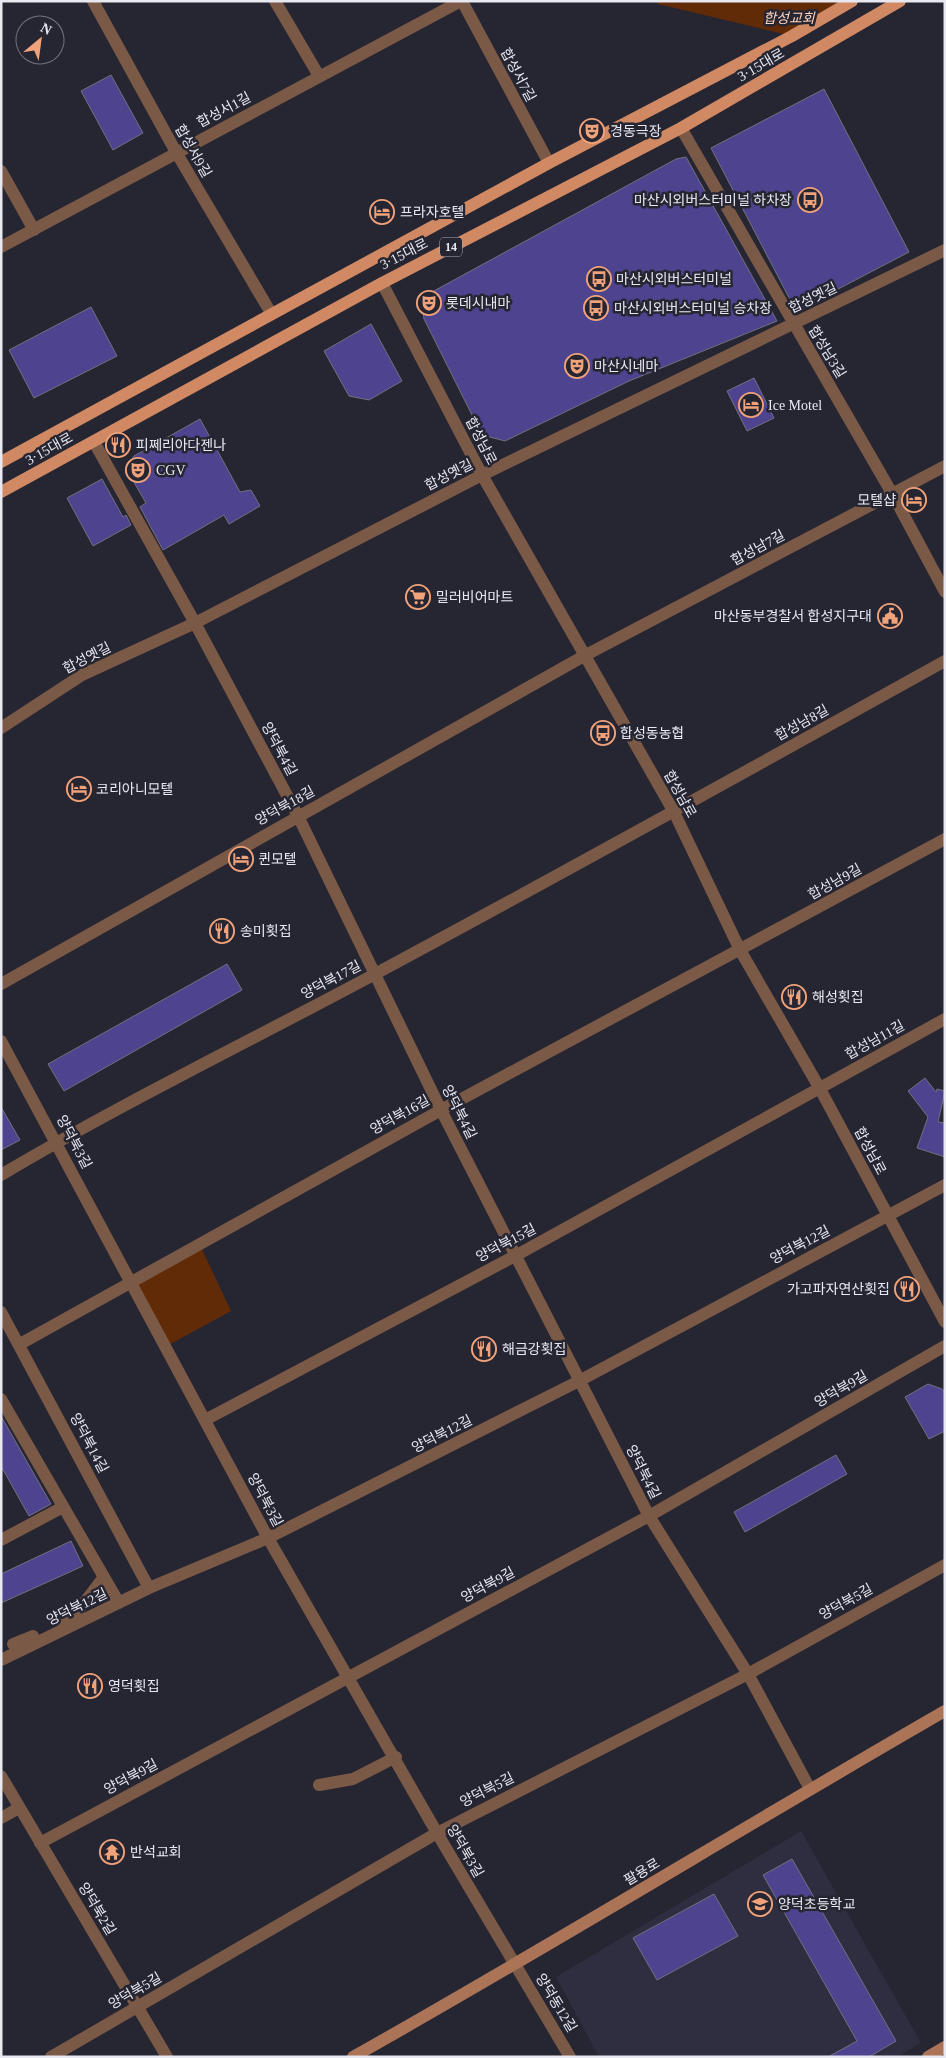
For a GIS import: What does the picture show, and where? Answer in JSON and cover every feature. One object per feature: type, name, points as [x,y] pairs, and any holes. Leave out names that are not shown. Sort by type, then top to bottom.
[{"type":"main road","name":"3·15대로","points":[[1,462],[549,163],[792,36],[852,1]]},
{"type":"main road","name":"3·15대로","points":[[1,492],[382,282],[681,128],[900,1]]},
{"type":"main road","name":"팔용로","points":[[353,2057],[515,1965],[810,1788],[945,1711]]},
{"type":"main road","points":[[928,2057],[945,2047]]},
{"type":"street","name":"합성서9길","points":[[93,1],[176,152],[271,314]]},
{"type":"street","points":[[274,1],[319,76]]},
{"type":"street","name":"합성서1길","points":[[1,247],[462,1]]},
{"type":"street","name":"합성서7길","points":[[462,1],[549,163]]},
{"type":"street","name":"합성남3길","points":[[681,128],[893,494],[945,592]]},
{"type":"street","points":[[1,171],[34,230]]},
{"type":"street","name":"합성옛길","points":[[1,728],[82,675],[195,623],[482,475],[945,250]]},
{"type":"street","name":"합성남로","points":[[382,282],[482,475],[674,812],[740,950],[819,1087],[945,1322]]},
{"type":"street","name":"양덕북4길","points":[[94,442],[195,623],[298,816],[440,1110],[649,1516],[748,1674],[810,1788]]},
{"type":"street","name":"합성남7길","points":[[584,656],[945,466]]},
{"type":"street","name":"양덕북18길","points":[[1,984],[584,656]]},
{"type":"street","name":"합성남8길","points":[[674,812],[945,661]]},
{"type":"street","name":"양덕북17길","points":[[1,1174],[57,1142],[375,974],[674,812]]},
{"type":"street","name":"합성남9길","points":[[740,950],[945,839]]},
{"type":"street","name":"양덕북16길","points":[[20,1344],[440,1110],[740,950]]},
{"type":"street","name":"합성남11길","points":[[819,1087],[945,1019]]},
{"type":"street","name":"양덕북3길","points":[[1,1041],[57,1142],[268,1538],[515,1965]]},
{"type":"street","name":"양덕북15길","points":[[205,1420],[515,1256],[819,1087]]},
{"type":"street","name":"양덕북12길","points":[[1,1660],[149,1588],[268,1538],[580,1381],[887,1214],[945,1185]]},
{"type":"street","name":"양덕북14길","points":[[1,1312],[20,1344],[149,1588]]},
{"type":"street","name":"양덕북9길","points":[[40,1843],[649,1516],[945,1346]]},
{"type":"street","points":[[1,1399],[119,1603]]},
{"type":"street","points":[[1,1540],[63,1506]]},
{"type":"street","name":"양덕북5길","points":[[51,2057],[437,1833],[748,1674],[945,1565]]},
{"type":"street","points":[[13,1644],[72,1619],[104,1577]]},
{"type":"street","points":[[320,1785],[353,1779],[396,1758]]},
{"type":"street","name":"양덕북2길","points":[[1,1776],[18,1808],[167,2057]]},
{"type":"street","points":[[1,1818],[18,1808]]},
{"type":"street","name":"양덕동12길","points":[[515,1965],[570,2057]]},
{"type":"shaded area","name":"양덕초등학교","points":[[801,1831],[921,2043],[897,2057],[599,2057],[556,1977]]},
{"type":"green space","name":"합성교회","points":[[656,1],[852,1],[792,36],[658,4]]},
{"type":"green space","points":[[199,1243],[231,1311],[165,1347],[130,1282]]},
{"type":"building","points":[[111,75],[143,133],[113,150],[81,91]]},
{"type":"building","name":"마산시외버스터미널 하차장","points":[[824,89],[909,252],[796,311],[711,148]]},
{"type":"building","name":"마산시외버스터미널 승차장","points":[[686,157],[777,321],[629,381],[505,441],[482,435],[424,319],[421,298],[676,159]]},
{"type":"building","points":[[91,307],[117,356],[34,398],[9,350]]},
{"type":"building","points":[[371,324],[402,381],[369,400],[349,396],[324,351]]},
{"type":"building","name":"Ice Motel","points":[[754,378],[774,418],[747,431],[727,391]]},
{"type":"building","points":[[200,419],[240,492],[251,490],[260,506],[229,524],[224,515],[163,550],[140,507],[146,503],[128,472],[129,463],[134,456]]},
{"type":"building","points":[[102,479],[123,517],[126,515],[131,525],[93,546],[67,498]]},
{"type":"building","points":[[227,964],[242,990],[64,1091],[48,1064]]},
{"type":"building","points":[[925,1078],[936,1092],[937,1089],[945,1091],[938,1122],[945,1123],[945,1157],[917,1148],[928,1117],[908,1091]]},
{"type":"building","points":[[1,1107],[20,1140],[1,1150]]},
{"type":"building","points":[[928,1384],[942,1389],[945,1393],[945,1431],[929,1439],[905,1397]]},
{"type":"building","points":[[1,1416],[51,1504],[29,1516],[1,1466]]},
{"type":"building","points":[[836,1455],[847,1474],[745,1532],[734,1512]]},
{"type":"building","points":[[71,1541],[83,1566],[1,1603],[1,1574]]},
{"type":"building","points":[[792,1859],[896,2041],[869,2057],[828,2057],[857,2041],[763,1875]]},
{"type":"building","points":[[714,1894],[738,1936],[657,1980],[633,1938]]},
{"type":"place","name":"경동극장","points":[[592,131]]},
{"type":"place","name":"마산시외버스터미널 하차장","points":[[810,200]]},
{"type":"place","name":"프라자호텔","points":[[382,212]]},
{"type":"place","name":"마산시외버스터미널","points":[[599,279]]},
{"type":"place","name":"롯데시내마","points":[[429,303]]},
{"type":"place","name":"마산시외버스터미널 승차장","points":[[596,308]]},
{"type":"place","name":"마산시네마","points":[[577,366]]},
{"type":"place","name":"Ice Motel","points":[[751,405]]},
{"type":"place","name":"피쩨리아다젠나","points":[[118,445]]},
{"type":"place","name":"CGV","points":[[138,470]]},
{"type":"place","name":"모텔샵","points":[[914,500]]},
{"type":"place","name":"밀러비어마트","points":[[418,597]]},
{"type":"place","name":"마산동부경찰서 합성지구대","points":[[890,616]]},
{"type":"place","name":"합성동농협","points":[[603,733]]},
{"type":"place","name":"코리아니모텔","points":[[79,789]]},
{"type":"place","name":"퀸모텔","points":[[241,859]]},
{"type":"place","name":"송미횟집","points":[[222,931]]},
{"type":"place","name":"해성횟집","points":[[794,997]]},
{"type":"place","name":"가고파자연산횟집","points":[[907,1289]]},
{"type":"place","name":"해금강횟집","points":[[484,1349]]},
{"type":"place","name":"영덕횟집","points":[[90,1686]]},
{"type":"place","name":"반석교회","points":[[112,1852]]},
{"type":"place","name":"양덕초등학교","points":[[760,1904]]}]
